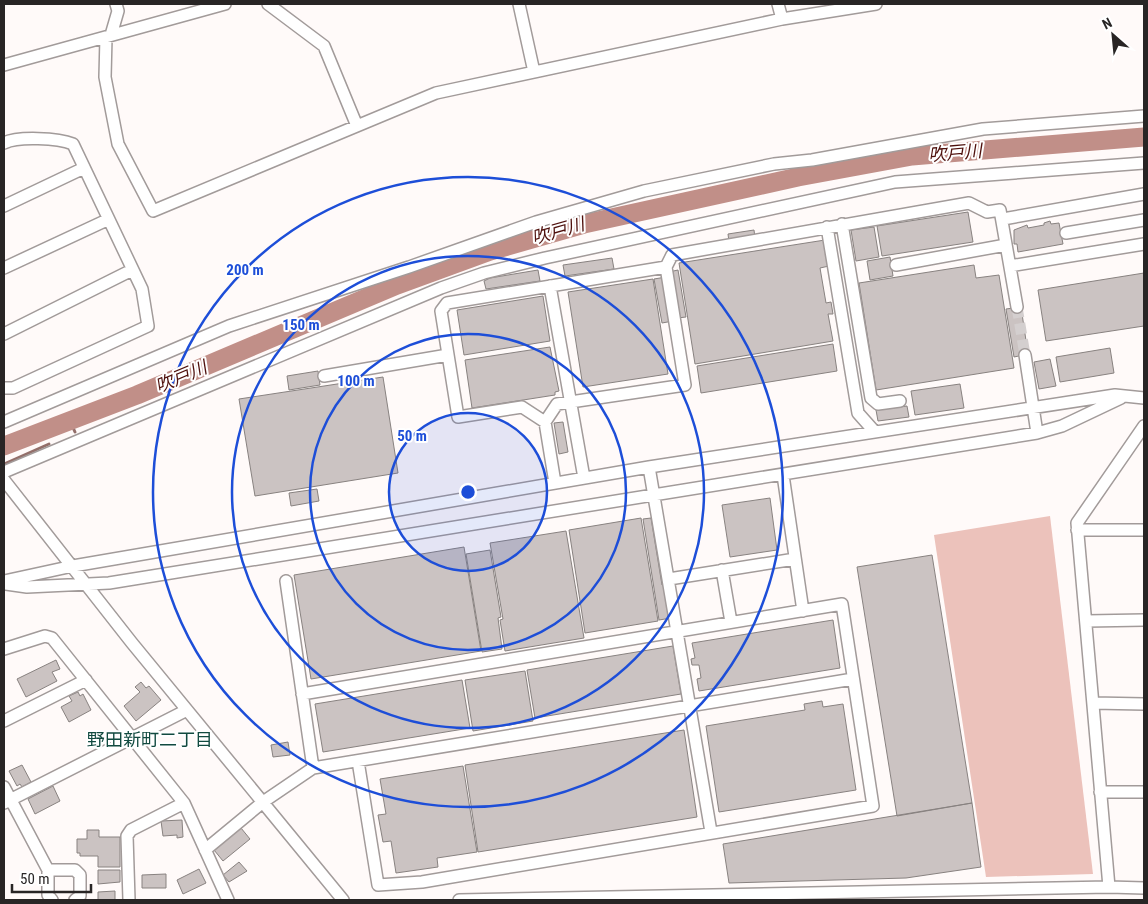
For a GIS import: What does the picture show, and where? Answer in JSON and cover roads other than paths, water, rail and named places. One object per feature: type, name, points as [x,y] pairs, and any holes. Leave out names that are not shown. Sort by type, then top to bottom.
[{"type":"street","points":[[116,4],[118,11],[109,36],[105,77],[118,144],[153,211],[436,93],[782,19],[876,4]]},
{"type":"street","points":[[4,66],[225,4]]},
{"type":"street","points":[[268,4],[324,46],[357,126]]},
{"type":"street","points":[[519,4],[534,72]]},
{"type":"street","points":[[778,4],[782,19]]},
{"type":"street","points":[[4,422],[229,326],[409,267],[536,222],[644,191],[774,164],[812,160],[982,129],[1144,116]]},
{"type":"street","points":[[4,143],[13,139],[73,144],[107,220],[142,289],[148,326],[13,388],[4,388]]},
{"type":"street","points":[[4,472],[441,288],[484,274],[688,226],[895,182],[1144,163]]},
{"type":"street","points":[[4,206],[84,168]]},
{"type":"street","points":[[1002,219],[1144,194]]},
{"type":"street","points":[[555,484],[545,422],[557,404],[685,385],[666,267],[672,255],[969,203],[986,212],[1000,210],[1017,307]]},
{"type":"street","points":[[4,268],[107,220]]},
{"type":"street","points":[[1066,232],[1144,220]]},
{"type":"street","points":[[842,224],[856,270],[871,398],[878,404],[900,401]]},
{"type":"street","points":[[827,227],[858,413],[874,431]]},
{"type":"street","points":[[1010,266],[1144,244]]},
{"type":"street","points":[[896,265],[1006,245]]},
{"type":"street","points":[[545,422],[522,407],[458,416],[441,311],[447,303],[666,267]]},
{"type":"street","points":[[4,334],[132,270]]},
{"type":"street","points":[[836,274],[856,270]]},
{"type":"street","points":[[550,286],[584,478]]},
{"type":"street","points":[[324,376],[448,355]]},
{"type":"street","points":[[1025,355],[1037,433]]},
{"type":"street","points":[[4,582],[72,566],[584,478],[874,431],[1115,395],[1144,398]]},
{"type":"street","points":[[4,582],[27,587],[87,585],[654,496],[1037,433],[1062,426],[1124,396]]},
{"type":"street","points":[[1109,887],[1078,530],[1080,518],[1144,426]]},
{"type":"street","points":[[649,468],[711,832]]},
{"type":"street","points":[[782,475],[803,611]]},
{"type":"street","points":[[4,480],[187,710],[343,900]]},
{"type":"street","points":[[1078,530],[1144,530]]},
{"type":"street","points":[[669,578],[795,558]]},
{"type":"street","points":[[722,570],[731,622]]},
{"type":"street","points":[[286,581],[313,768]]},
{"type":"street","points":[[302,694],[842,604],[873,806],[422,882],[378,885],[358,760]]},
{"type":"street","points":[[1086,620],[1144,620]]},
{"type":"street","points":[[4,649],[45,636],[52,638],[184,803],[228,900]]},
{"type":"street","points":[[205,850],[263,802],[313,768],[853,678]]},
{"type":"street","points":[[4,721],[86,680]]},
{"type":"street","points":[[1093,703],[1144,704]]},
{"type":"street","points":[[7,802],[187,710]]},
{"type":"street","points":[[4,787],[7,802],[48,870],[48,895],[52,900]]},
{"type":"street","points":[[1100,792],[1144,792]]},
{"type":"street","points":[[129,900],[127,836],[131,830],[184,803]]},
{"type":"street","points":[[48,870],[75,870],[80,875],[80,896],[75,900]]},
{"type":"street","points":[[459,900],[1109,887],[1144,888]]},
{"type":"waterway","name":"吹戸川","points":[[4,446],[137,395],[397,285],[490,251],[584,224],[798,177],[912,156],[1144,137]]},
{"type":"waterway","points":[[70,421],[75,432]]},
{"type":"waterway","points":[[4,464],[49,444]]},
{"type":"tunnel","points":[[1017,307],[1025,355]]},
{"type":"district","name":"野田新町二丁目","points":[[150,740]]}]
